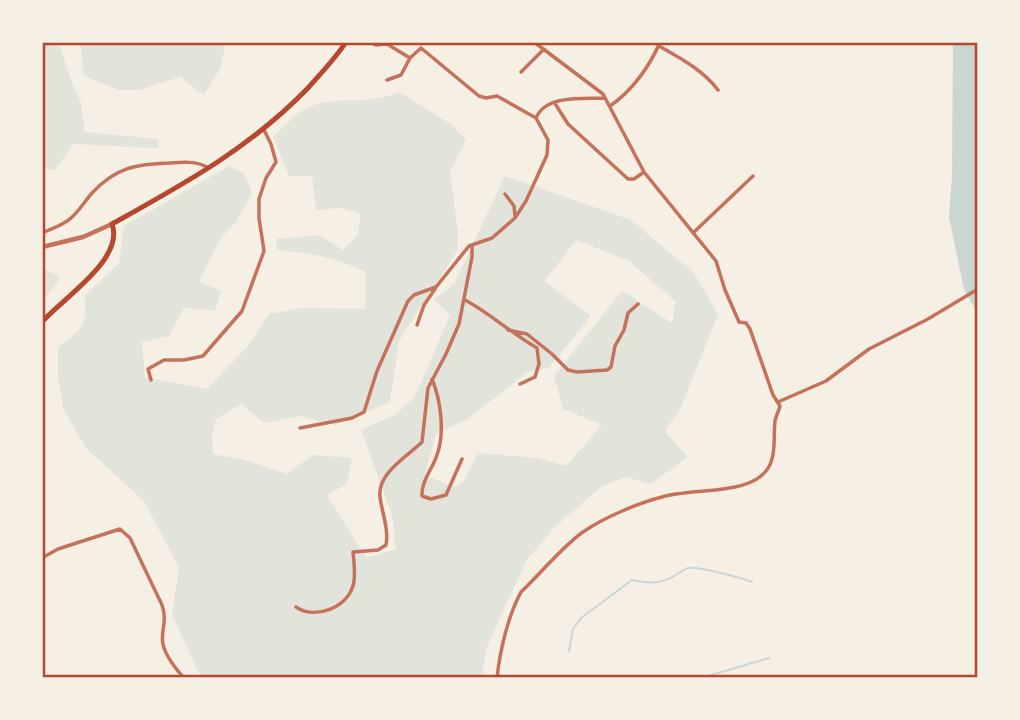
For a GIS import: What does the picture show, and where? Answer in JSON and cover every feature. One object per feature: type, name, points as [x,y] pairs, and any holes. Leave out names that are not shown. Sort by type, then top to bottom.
[{"type":"main road","points":[[42,322],[78,289],[112,249],[115,239],[112,224],[208,169],[264,130],[326,68],[346,42]]},
{"type":"street","points":[[370,42],[376,45],[388,43],[410,58]]},
{"type":"street","points":[[497,678],[506,633],[521,592],[583,532],[629,508],[664,496],[738,485],[762,476],[774,451],[775,421],[780,405],[773,395],[750,329],[746,323],[739,322],[716,261],[644,172],[600,91],[534,42]]},
{"type":"street","points":[[610,106],[634,84],[659,44],[711,81],[718,90]]},
{"type":"street","points":[[387,80],[401,75],[410,58],[421,48],[480,96],[497,96],[536,118],[546,133],[548,148],[526,201],[515,218],[492,237],[465,250],[424,305],[418,326]]},
{"type":"street","points":[[521,72],[544,49]]},
{"type":"street","points":[[536,118],[543,108],[554,102],[605,98]]},
{"type":"street","points":[[554,102],[568,124],[628,178],[634,179],[644,172]]},
{"type":"street","points":[[151,380],[148,369],[164,360],[203,356],[242,311],[264,251],[259,199],[266,178],[276,162],[264,130]]},
{"type":"street","points":[[42,233],[70,220],[98,187],[112,174],[123,169],[143,163],[197,162],[208,169]]},
{"type":"street","points":[[693,233],[752,176]]},
{"type":"street","points":[[505,194],[514,206],[515,218]]},
{"type":"street","points":[[42,247],[83,237],[112,224]]},
{"type":"street","points":[[296,607],[306,612],[321,612],[339,605],[347,597],[354,583],[353,552],[378,550],[386,545],[384,511],[380,498],[382,485],[397,464],[422,442],[426,397],[432,379],[456,335],[472,257],[472,245]]},
{"type":"street","points":[[300,428],[352,418],[364,412],[377,371],[408,301],[414,295],[436,287]]},
{"type":"street","points":[[778,402],[825,381],[869,349],[928,319],[978,289]]},
{"type":"street","points":[[464,299],[491,314],[508,330],[537,348],[539,364],[535,377],[520,384]]},
{"type":"street","points":[[508,330],[527,334],[568,370],[607,370],[611,367],[615,346],[624,330],[628,313],[638,304]]},
{"type":"street","points":[[432,379],[439,405],[440,431],[438,453],[422,488],[422,496],[432,499],[446,495],[462,459]]},
{"type":"street","points":[[42,558],[58,549],[120,529],[130,538],[162,605],[166,615],[163,643],[176,669],[184,678]]},
{"type":"shaded area","points":[[42,42],[58,42],[81,102],[85,132],[159,139],[158,148],[73,144],[55,170],[42,167]]},
{"type":"shaded area","points":[[80,42],[226,42],[220,69],[204,95],[180,77],[139,90],[118,90],[84,76]]},
{"type":"shaded area","points":[[953,42],[978,42],[978,314],[964,289],[949,217]]},
{"type":"shaded area","points":[[399,92],[451,124],[466,140],[450,172],[458,233],[457,251],[399,341],[390,402],[335,425],[299,416],[264,423],[241,404],[216,419],[212,435],[213,454],[245,460],[287,474],[313,455],[352,458],[347,484],[327,495],[366,558],[396,549],[392,515],[361,430],[396,414],[415,397],[450,315],[434,299],[454,284],[505,176],[631,220],[694,273],[718,314],[680,409],[665,431],[687,457],[651,484],[626,477],[602,486],[556,526],[526,561],[486,649],[482,678],[327,678],[325,675],[313,678],[201,678],[172,614],[179,568],[144,501],[87,449],[63,409],[58,375],[58,347],[82,326],[85,314],[84,296],[119,263],[124,226],[229,166],[244,173],[252,193],[236,222],[221,238],[199,281],[221,291],[215,311],[184,308],[169,336],[142,342],[145,377],[207,389],[247,347],[269,314],[302,308],[365,309],[365,272],[322,256],[277,250],[276,239],[319,235],[343,250],[358,235],[361,214],[340,208],[316,210],[312,176],[289,176],[273,137],[312,106],[388,96]],"holes":[[[576,240],[629,261],[676,302],[672,323],[622,291],[554,376],[563,409],[602,425],[566,466],[538,458],[478,453],[463,482],[453,487],[425,475],[436,434],[468,419],[529,371],[549,368],[591,316],[545,281]]]},
{"type":"shaded area","points":[[42,269],[60,278],[42,303]]},
{"type":"waterway","points":[[569,651],[573,629],[581,618],[632,580],[658,582],[693,568],[752,582]]},
{"type":"waterway","points":[[701,678],[769,658]]}]
